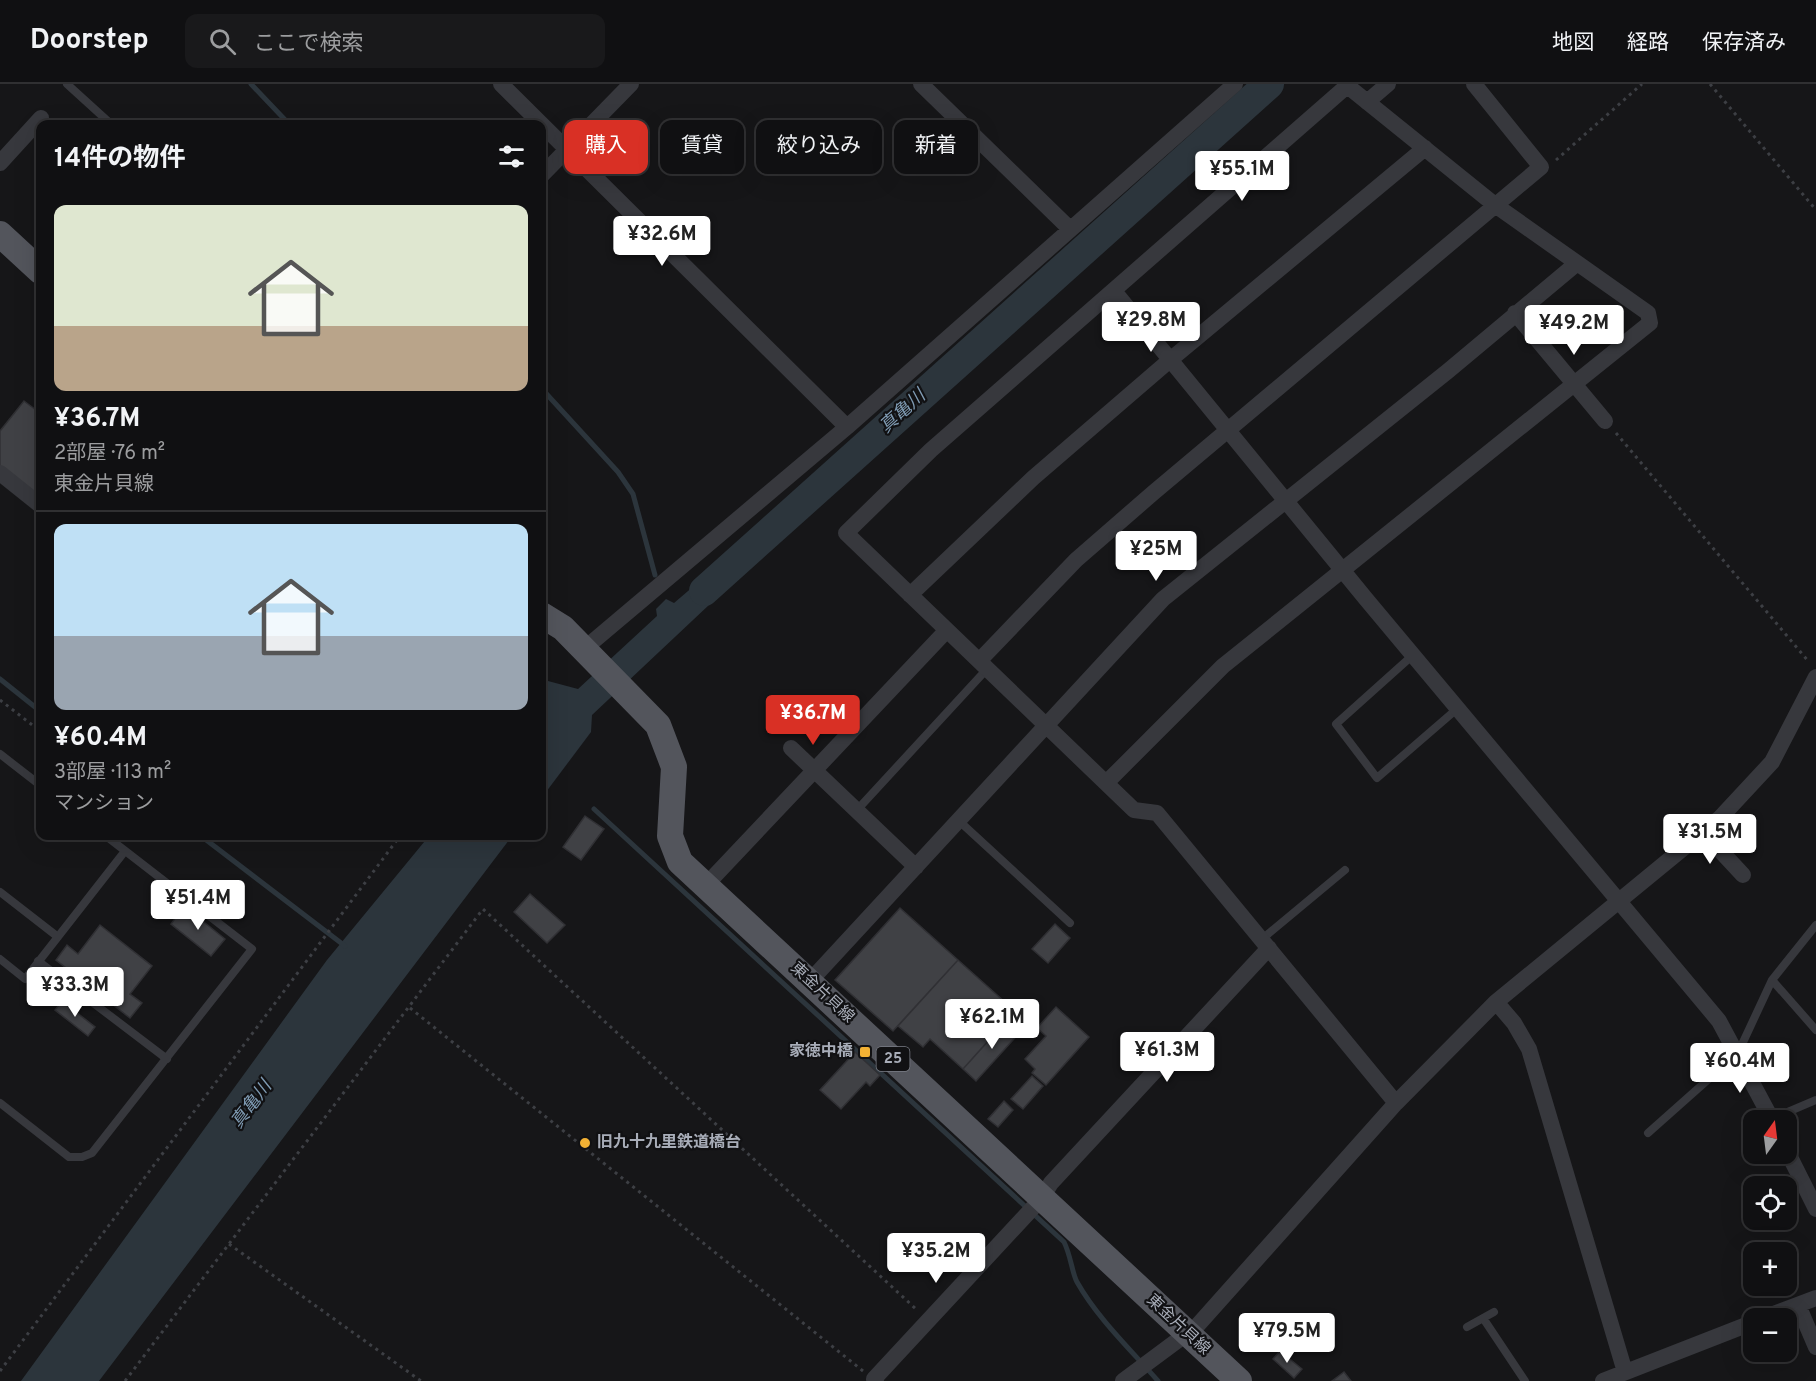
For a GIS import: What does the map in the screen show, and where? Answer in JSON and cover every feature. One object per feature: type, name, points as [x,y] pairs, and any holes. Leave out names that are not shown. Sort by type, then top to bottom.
[{"type":"main road","points":[[0,234],[36,267]]},
{"type":"main road","name":"東金片貝線","points":[[546,617],[563,628],[658,725],[674,767],[670,836],[673,849],[680,862],[810,981],[1033,1206],[1187,1334],[1239,1381]]},
{"type":"street","points":[[501,84],[539,120]]},
{"type":"street","points":[[596,120],[631,84]]},
{"type":"street","points":[[921,84],[1070,229]]},
{"type":"street","points":[[584,649],[847,427],[1235,84]]},
{"type":"street","points":[[1367,102],[1388,84]]},
{"type":"street","points":[[983,665],[1076,560],[1227,430],[1541,167],[1474,84]]},
{"type":"street","points":[[1106,783],[1223,666],[1650,323],[1648,313],[1495,205],[1346,85],[931,450],[846,533],[1134,810],[1157,813],[1396,1103]]},
{"type":"street","points":[[0,163],[36,123]]},
{"type":"street","points":[[546,127],[564,144]]},
{"type":"street","points":[[910,595],[1033,478],[1170,360],[1425,148]]},
{"type":"street","points":[[546,172],[564,152]]},
{"type":"street","points":[[594,174],[847,427]]},
{"type":"street","points":[[810,981],[1163,599],[1576,264]]},
{"type":"street","points":[[1114,291],[1413,656],[1719,1021],[1767,1110]]},
{"type":"street","points":[[1515,313],[1605,421]]},
{"type":"street","points":[[0,473],[36,502]]},
{"type":"street","points":[[705,886],[947,630]]},
{"type":"street","points":[[1123,1381],[1187,1334],[1396,1103],[1496,1002],[1703,832],[1753,785],[1772,762],[1816,677]]},
{"type":"street","points":[[791,748],[916,867]]},
{"type":"street","points":[[1703,832],[1743,875]]},
{"type":"street","points":[[875,1380],[1266,943]]},
{"type":"street","points":[[1496,1002],[1514,1023],[1529,1049],[1631,1374]]},
{"type":"street","points":[[1794,1164],[1816,1209]]},
{"type":"street","points":[[1790,1308],[1816,1298]]},
{"type":"street","points":[[1798,1305],[1816,1347]]},
{"type":"street","points":[[1603,1381],[1631,1374],[1743,1327]]},
{"type":"lane","points":[[67,84],[107,120]]},
{"type":"lane","points":[[1413,656],[1336,724],[1377,778],[1458,708]]},
{"type":"lane","points":[[856,810],[983,665]]},
{"type":"lane","points":[[0,753],[36,782]]},
{"type":"lane","points":[[958,820],[1070,923]]},
{"type":"lane","points":[[0,1103],[69,1157],[82,1157],[92,1152],[101,1144],[252,949],[111,840]]},
{"type":"lane","points":[[0,959],[25,979],[125,851]]},
{"type":"lane","points":[[1266,943],[1345,870]]},
{"type":"lane","points":[[0,892],[58,937]]},
{"type":"lane","points":[[1648,1133],[1738,1053],[1772,980],[1816,925]]},
{"type":"lane","points":[[38,962],[166,1059]]},
{"type":"lane","points":[[1772,980],[1816,1030]]},
{"type":"lane","points":[[1794,1110],[1816,1100]]},
{"type":"lane","points":[[1467,1326],[1494,1312]]},
{"type":"lane","points":[[1483,1318],[1525,1381]]},
{"type":"path","points":[[1541,167],[1549,166],[1642,84]]},
{"type":"path","points":[[1710,84],[1816,210]]},
{"type":"path","points":[[1605,421],[1816,670]]},
{"type":"path","points":[[0,700],[36,728]]},
{"type":"path","points":[[0,1371],[397,840]]},
{"type":"path","points":[[124,1381],[410,1008],[483,909],[927,1320]]},
{"type":"path","points":[[410,1008],[875,1380]]},
{"type":"path","points":[[229,1244],[421,1381]]},
{"type":"water","points":[[729,556],[743,573],[592,715],[591,732],[546,792],[546,684],[548,681],[578,689],[657,616],[656,609],[666,599],[674,603]]},
{"type":"water","points":[[426,840],[509,840],[99,1381],[21,1381],[327,960]]},
{"type":"building","points":[[24,401],[36,410],[36,493],[0,468],[0,431]]},
{"type":"building","points":[[585,816],[604,829],[581,860],[563,847]]},
{"type":"building","points":[[530,894],[565,925],[547,943],[514,912]]},
{"type":"building","points":[[184,906],[225,939],[211,956],[171,924]]},
{"type":"building","points":[[900,908],[958,960],[893,1031],[835,980]]},
{"type":"building","points":[[1055,924],[1070,938],[1048,963],[1032,949]]},
{"type":"building","points":[[100,925],[152,966],[130,994],[142,1003],[130,1018],[56,960],[67,945],[78,954]]},
{"type":"building","points":[[958,960],[1015,1011],[963,1069],[930,1039],[923,1047],[898,1026]]},
{"type":"building","points":[[62,1001],[95,1027],[88,1036],[55,1010]]},
{"type":"building","points":[[1056,1007],[1089,1037],[1046,1085],[1032,1073],[1035,1069],[1025,1059],[1046,1036],[1037,1028]]},
{"type":"building","points":[[1009,1018],[1022,1030],[976,1081],[963,1069]]},
{"type":"building","points":[[855,1052],[880,1075],[870,1086],[866,1082],[841,1109],[820,1090]]},
{"type":"building","points":[[1032,1076],[1043,1086],[1023,1109],[1011,1099]]},
{"type":"building","points":[[1004,1101],[1013,1110],[998,1127],[988,1119]]},
{"type":"building","points":[[1280,1351],[1302,1369],[1294,1378],[1273,1359]]},
{"type":"building","points":[[1344,1372],[1351,1381],[1332,1381]]},
{"type":"waterway","points":[[251,84],[285,120]]},
{"type":"waterway","name":"真亀川","points":[[704,591],[1269,84]]},
{"type":"waterway","points":[[546,393],[618,472],[633,494],[655,575]]},
{"type":"waterway","points":[[0,679],[36,708]]},
{"type":"waterway","points":[[594,809],[1064,1242],[1075,1278],[1085,1296],[1158,1381]]},
{"type":"waterway","points":[[206,840],[345,946]]},
{"type":"place","name":"家徳中橋","points":[[865,1052]]},
{"type":"place","name":"旧九十九里鉄道橋台","points":[[585,1143]]}]
